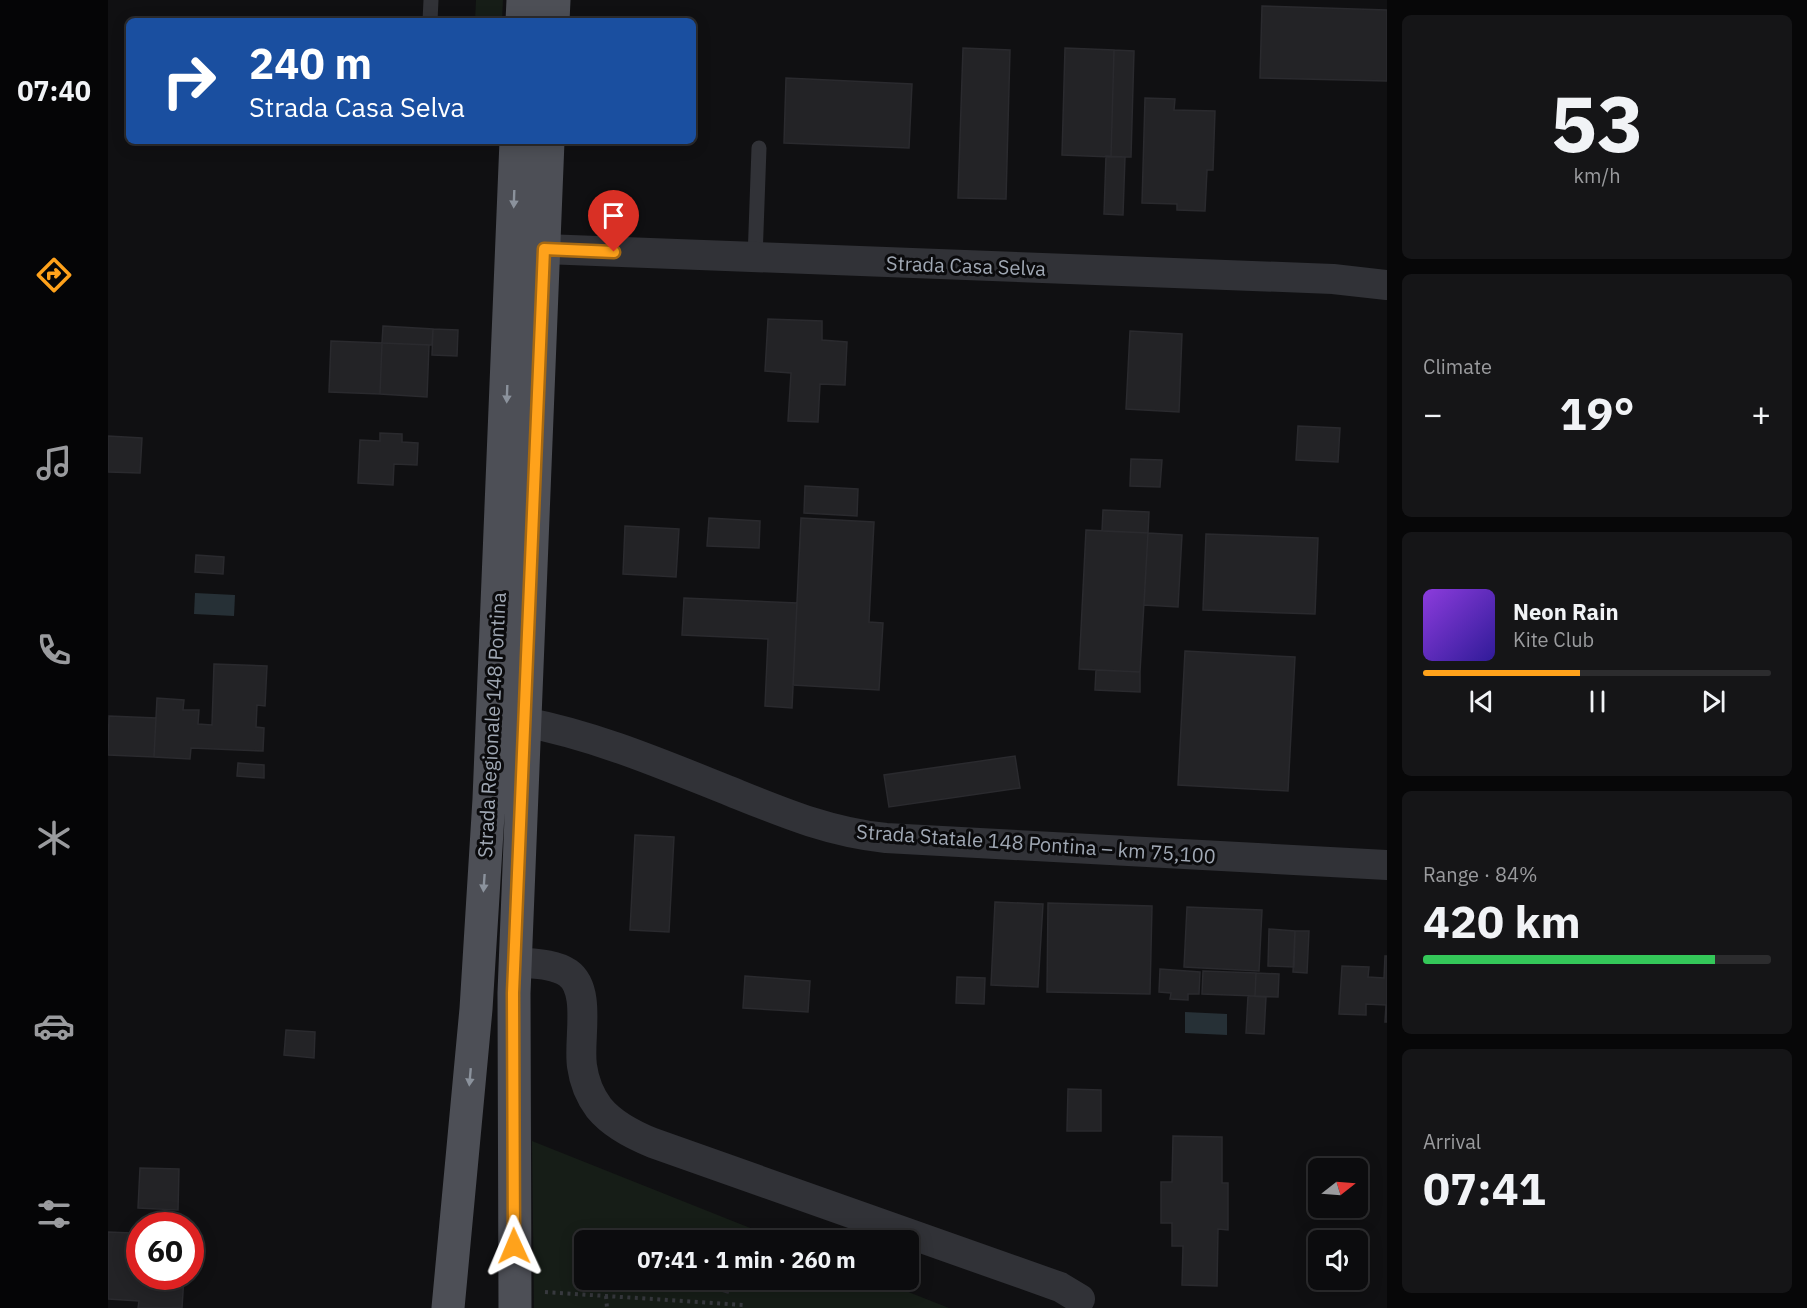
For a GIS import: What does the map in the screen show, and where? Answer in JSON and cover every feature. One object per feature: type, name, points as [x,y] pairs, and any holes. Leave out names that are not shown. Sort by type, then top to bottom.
[{"type":"main road","points":[[522,18],[523,0]]},
{"type":"main road","points":[[553,18],[554,0]]},
{"type":"main road","name":"Strada Regionale 148 Pontina","points":[[448,1308],[475,1019],[489,799],[516,144]]},
{"type":"main road","name":"Strada Regionale 148 Pontina","points":[[515,1299],[514,962],[548,144]]},
{"type":"street","name":"Strada Casa Selva","points":[[544,249],[755,259],[1333,279],[1387,285]]},
{"type":"street","name":"Strada Statale 148 Pontina – km 75,100","points":[[524,722],[562,730],[620,748],[798,819],[850,833],[886,838],[1387,865]]},
{"type":"street","points":[[514,962],[558,968],[573,978],[581,994],[582,1066],[588,1090],[608,1118],[627,1131],[652,1143],[1060,1287],[1080,1299]]},
{"type":"lane","points":[[430,18],[431,0]]},
{"type":"lane","points":[[755,259],[759,148]]},
{"type":"path","points":[[515,1299],[606,1296],[744,1305],[743,1308]]},
{"type":"path","points":[[606,1296],[607,1308]]},
{"type":"shaded area","points":[[476,0],[503,0],[502,18],[475,18]]},
{"type":"shaded area","points":[[195,593],[235,595],[234,616],[194,614]]},
{"type":"shaded area","points":[[1185,1012],[1227,1014],[1227,1035],[1185,1033]]},
{"type":"shaded area","points":[[532,1141],[755,1230],[574,1230],[574,1290],[903,1290],[949,1308],[534,1308]]},
{"type":"building","points":[[1262,6],[1387,10],[1387,81],[1260,78]]},
{"type":"building","points":[[963,48],[1010,50],[1006,199],[958,198]]},
{"type":"building","points":[[1065,48],[1114,50],[1111,157],[1062,155]]},
{"type":"building","points":[[1114,50],[1134,51],[1131,157],[1111,157]]},
{"type":"building","points":[[786,78],[912,84],[909,148],[784,143]]},
{"type":"building","points":[[1145,98],[1175,99],[1174,110],[1215,111],[1213,170],[1207,170],[1205,211],[1177,210],[1177,204],[1142,203]]},
{"type":"building","points":[[1106,156],[1125,157],[1123,215],[1104,214]]},
{"type":"building","points":[[768,319],[822,321],[822,340],[847,342],[845,385],[820,384],[818,422],[788,421],[791,373],[765,371]]},
{"type":"building","points":[[383,326],[433,329],[432,345],[382,343]]},
{"type":"building","points":[[433,329],[458,330],[457,356],[432,355]]},
{"type":"building","points":[[1130,331],[1182,334],[1179,412],[1126,409]]},
{"type":"building","points":[[331,341],[382,343],[380,394],[329,392]]},
{"type":"building","points":[[382,343],[429,345],[427,397],[380,394]]},
{"type":"building","points":[[1298,426],[1340,428],[1338,462],[1296,460]]},
{"type":"building","points":[[380,433],[402,434],[402,442],[418,443],[417,465],[394,464],[393,485],[358,483],[360,440],[380,441]]},
{"type":"building","points":[[108,436],[142,438],[140,473],[108,472]]},
{"type":"building","points":[[1131,459],[1162,460],[1160,487],[1130,486]]},
{"type":"building","points":[[805,486],[858,489],[857,516],[804,513]]},
{"type":"building","points":[[1103,510],[1149,512],[1148,533],[1102,531]]},
{"type":"building","points":[[709,518],[760,521],[759,548],[707,546]]},
{"type":"building","points":[[801,518],[874,522],[869,622],[883,623],[879,690],[793,685]]},
{"type":"building","points":[[625,526],[679,529],[676,577],[623,574]]},
{"type":"building","points":[[1086,530],[1148,533],[1140,672],[1079,669]]},
{"type":"building","points":[[1148,533],[1182,535],[1178,607],[1144,605]]},
{"type":"building","points":[[1206,534],[1318,538],[1315,614],[1203,610]]},
{"type":"building","points":[[196,555],[224,557],[223,574],[195,572]]},
{"type":"building","points":[[684,598],[797,603],[792,708],[765,706],[768,639],[682,635]]},
{"type":"building","points":[[1185,651],[1295,657],[1288,791],[1178,785]]},
{"type":"building","points":[[214,664],[267,666],[265,706],[257,705],[256,727],[264,728],[263,751],[191,748],[190,759],[154,757],[157,698],[184,700],[183,710],[199,710],[198,724],[212,725]]},
{"type":"building","points":[[1096,670],[1140,672],[1140,692],[1095,690]]},
{"type":"building","points":[[109,716],[156,718],[154,757],[108,755]]},
{"type":"building","points":[[1015,756],[1020,788],[889,807],[884,775]]},
{"type":"building","points":[[238,763],[264,765],[264,778],[237,776]]},
{"type":"building","points":[[635,835],[674,837],[669,932],[630,930]]},
{"type":"building","points":[[995,902],[1043,904],[1038,987],[991,985]]},
{"type":"building","points":[[1048,903],[1152,906],[1150,994],[1047,992]]},
{"type":"building","points":[[1187,907],[1262,910],[1259,971],[1184,967]]},
{"type":"building","points":[[1269,929],[1295,931],[1294,967],[1268,966]]},
{"type":"building","points":[[1295,931],[1309,931],[1307,973],[1293,972]]},
{"type":"building","points":[[1385,956],[1387,956],[1387,1022],[1385,1022],[1386,1005],[1366,1004],[1366,1015],[1339,1014],[1342,966],[1369,967],[1368,977],[1384,978]]},
{"type":"building","points":[[1160,969],[1200,972],[1199,994],[1188,994],[1188,1000],[1170,999],[1171,993],[1159,992]]},
{"type":"building","points":[[1203,971],[1256,973],[1255,996],[1202,994]]},
{"type":"building","points":[[1256,973],[1279,974],[1278,997],[1255,996]]},
{"type":"building","points":[[745,976],[810,981],[808,1012],[743,1008]]},
{"type":"building","points":[[957,977],[985,978],[984,1004],[956,1003]]},
{"type":"building","points":[[1248,996],[1266,997],[1264,1034],[1246,1033]]},
{"type":"building","points":[[286,1030],[315,1032],[314,1058],[284,1055]]},
{"type":"building","points":[[1068,1089],[1101,1090],[1101,1131],[1067,1131]]},
{"type":"building","points":[[1173,1136],[1222,1137],[1222,1183],[1228,1183],[1228,1230],[1218,1229],[1217,1286],[1182,1285],[1183,1246],[1172,1246],[1172,1223],[1161,1223],[1161,1182],[1172,1182]]},
{"type":"building","points":[[140,1168],[179,1169],[178,1210],[138,1208]]},
{"type":"building","points":[[108,1232],[126,1233],[126,1290],[183,1290],[182,1308],[138,1308],[139,1301],[108,1299]]},
{"type":"route","points":[[514,1246],[513,993],[544,249],[614,252]]}]
